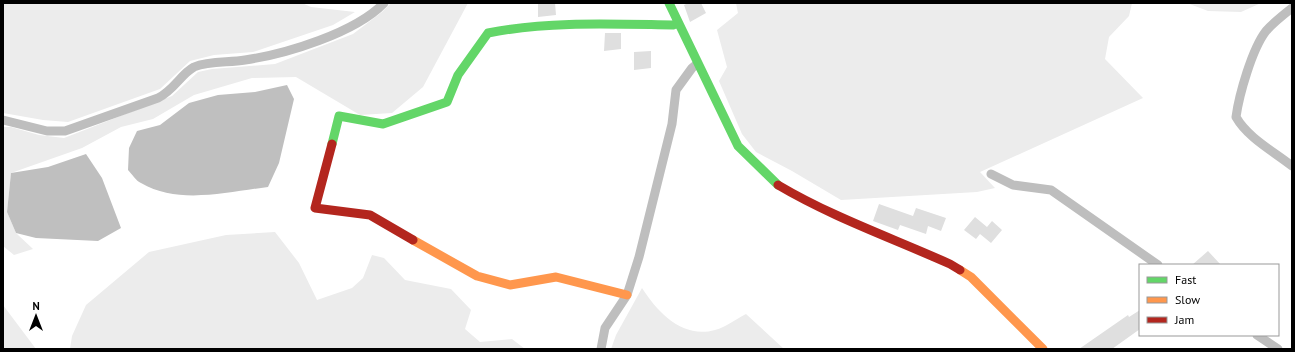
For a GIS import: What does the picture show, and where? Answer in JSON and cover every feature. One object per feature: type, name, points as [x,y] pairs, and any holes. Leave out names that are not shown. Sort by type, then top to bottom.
[{"type":"street","points":[[3,120],[47,131],[65,131],[158,98],[168,93],[194,68],[206,64],[262,57],[297,47],[350,28],[384,3]]},
{"type":"street","points":[[669,3],[697,64],[717,99],[738,146],[778,185],[858,226],[882,234],[950,264],[971,277],[1043,349]]},
{"type":"street","points":[[1292,8],[1266,32],[1253,57],[1238,102],[1236,117],[1241,126],[1292,166]]},
{"type":"street","points":[[627,295],[556,277],[510,285],[477,276],[370,215],[315,208],[339,116],[383,124],[447,102],[458,75],[488,33],[511,28],[564,24],[673,25],[678,23]]},
{"type":"street","points":[[601,349],[605,328],[627,295],[672,124],[676,90],[692,68],[697,64]]},
{"type":"street","points":[[991,174],[1013,185],[1051,190],[1157,264]]},
{"type":"street","points":[[1258,336],[1278,349]]},
{"type":"shaded area","points":[[3,3],[302,3],[311,7],[355,12],[333,25],[253,52],[214,55],[190,61],[160,89],[68,122],[43,120],[3,113]]},
{"type":"shaded area","points":[[391,3],[468,3],[423,87],[392,113],[360,115],[296,77],[252,78],[194,95],[153,119],[121,127],[82,148],[11,173],[7,212],[16,233],[33,249],[14,255],[3,246],[3,127],[11,127],[39,135],[64,138],[172,96],[198,72],[212,69],[275,64],[353,34],[382,12]]},
{"type":"shaded area","points":[[736,3],[1132,3],[1129,16],[1109,37],[1105,59],[1143,98],[980,172],[995,188],[977,192],[841,200],[756,152],[742,134],[719,81],[727,67],[717,30],[738,13]]},
{"type":"shaded area","points":[[1187,3],[1261,3],[1241,12],[1208,11]]},
{"type":"shaded area","points":[[287,85],[294,99],[279,163],[268,187],[219,194],[171,194],[156,190],[139,182],[128,170],[129,148],[137,131],[160,125],[189,103],[218,95],[255,92]]},
{"type":"shaded area","points":[[86,154],[102,178],[121,228],[98,241],[36,238],[16,233],[7,212],[11,173],[48,167]]},
{"type":"shaded area","points":[[275,232],[299,263],[317,300],[352,288],[363,278],[372,255],[384,258],[405,280],[451,289],[471,310],[465,329],[480,342],[512,339],[525,349],[70,349],[72,336],[86,305],[149,252],[226,235]]},
{"type":"shaded area","points":[[642,288],[664,315],[672,322],[682,327],[692,331],[703,332],[715,330],[746,314],[784,349],[611,349],[616,335]]},
{"type":"shaded area","points":[[3,305],[36,349],[3,349]]},
{"type":"building","points":[[538,3],[555,3],[556,15],[538,17]]},
{"type":"building","points":[[688,3],[701,3],[706,13],[690,22],[684,5]]},
{"type":"building","points":[[605,33],[621,33],[621,49],[604,51]]},
{"type":"building","points":[[651,51],[651,68],[634,70],[634,52]]},
{"type":"building","points":[[879,204],[913,216],[916,208],[946,218],[941,231],[928,226],[926,234],[900,225],[898,230],[873,221]]},
{"type":"building","points":[[975,217],[987,227],[992,221],[1002,230],[991,243],[980,234],[976,239],[964,230]]},
{"type":"building","points":[[1208,251],[1220,264],[1193,264]]},
{"type":"building","points":[[1139,311],[1139,330],[1112,349],[1079,349],[1128,315],[1129,317]]},
{"type":"traffic: fast","points":[[669,3],[738,146],[778,185]]},
{"type":"traffic: fast","points":[[332,144],[339,116],[383,124],[447,102],[458,75],[488,33],[511,29],[557,25],[673,25],[678,23]]},
{"type":"traffic: slow","points":[[413,240],[477,276],[510,285],[556,277],[627,295]]},
{"type":"traffic: slow","points":[[960,270],[971,277],[1043,349]]},
{"type":"traffic: jam","points":[[332,144],[315,208],[370,215],[413,240]]},
{"type":"traffic: jam","points":[[778,185],[841,217],[950,264],[960,270]]}]
